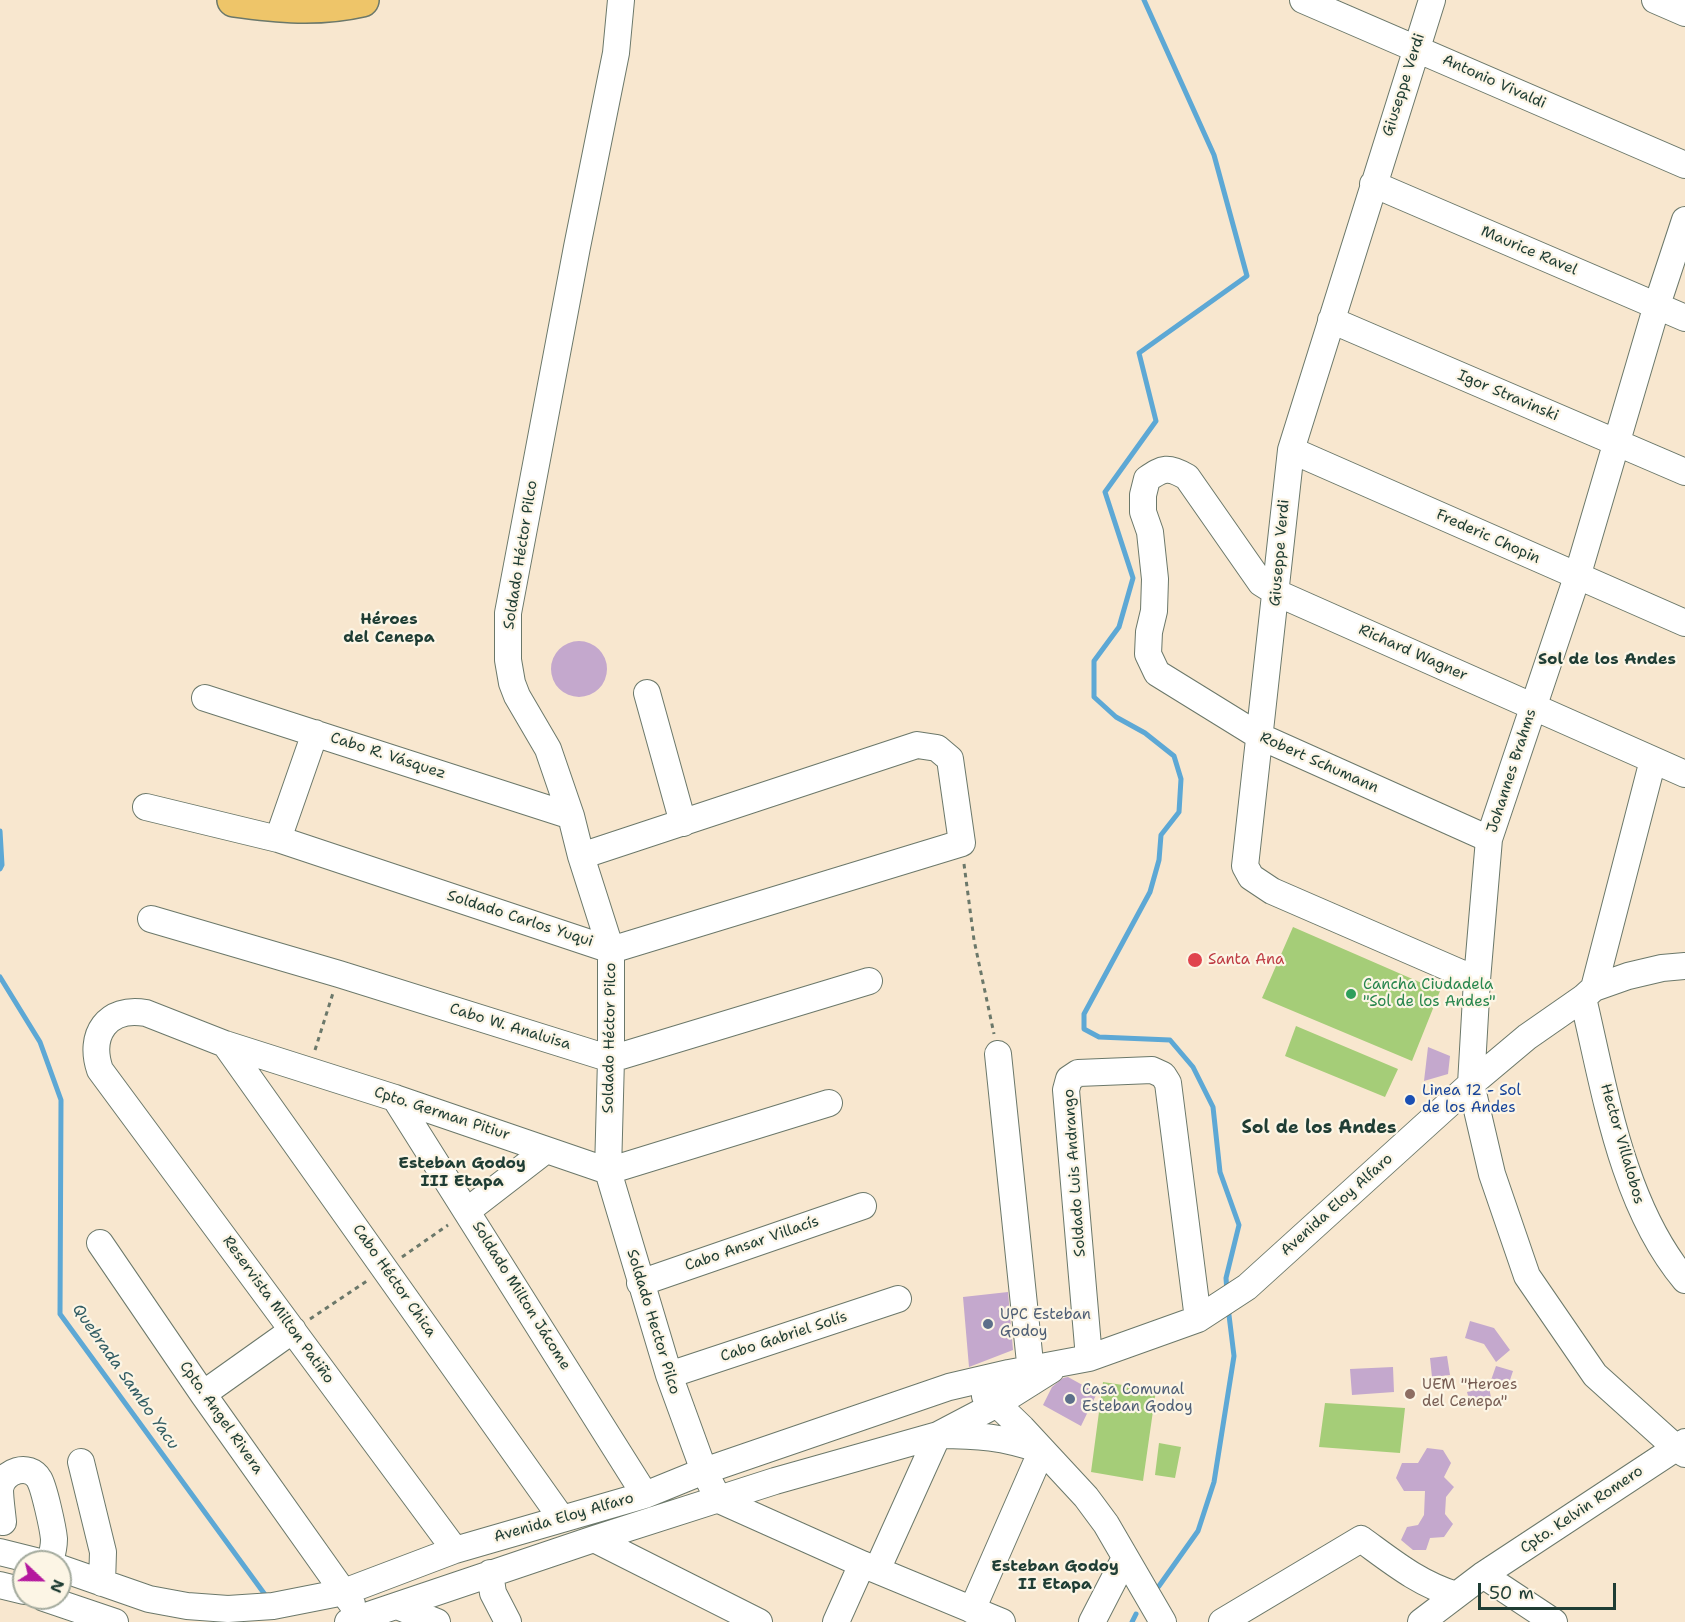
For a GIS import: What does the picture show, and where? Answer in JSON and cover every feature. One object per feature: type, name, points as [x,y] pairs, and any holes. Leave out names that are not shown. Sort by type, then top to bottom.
[{"type":"highway","points":[[234,0],[274,6],[314,7],[362,0]]},
{"type":"street","name":"Soldado Héctor Pilco","points":[[608,1171],[611,950],[581,856],[571,816],[548,749],[517,696],[512,683],[508,660],[508,613],[616,53],[621,0]]},
{"type":"street","name":"Antonio Vivaldi","points":[[1304,0],[1685,165]]},
{"type":"street","name":"Giuseppe Verdi","points":[[1432,0],[1291,450],[1284,502],[1277,593],[1245,866],[1251,877],[1272,891],[1477,980]]},
{"type":"street","points":[[1655,0],[1685,13]]},
{"type":"street","name":"Maurice Ravel","points":[[1373,184],[1685,318]]},
{"type":"street","name":"Johannes Brahms","points":[[1682,1448],[1594,1375],[1527,1276],[1492,1174],[1471,1084],[1477,980],[1490,839],[1577,577],[1657,305],[1685,220]]},
{"type":"street","name":"Igor Stravinski","points":[[1331,320],[1685,472]]},
{"type":"street","name":"Frederic Chopin","points":[[1291,450],[1685,623]]},
{"type":"street","name":"Richard Wagner","points":[[1157,673],[1148,654],[1149,632],[1154,611],[1155,579],[1150,532],[1143,512],[1143,495],[1147,480],[1162,469],[1176,470],[1187,477],[1261,583],[1277,593],[1685,774]]},
{"type":"street","name":"Robert Schumann","points":[[1157,673],[1259,736],[1490,839]]},
{"type":"street","points":[[647,693],[683,823]]},
{"type":"street","name":"Cabo R. Vásquez","points":[[205,698],[571,816]]},
{"type":"street","points":[[278,839],[315,733]]},
{"type":"street","points":[[581,856],[917,745],[937,748],[950,759],[962,843]]},
{"type":"street","points":[[1588,993],[1653,760]]},
{"type":"street","name":"Soldado Carlos Yuqui","points":[[146,807],[278,839],[611,950],[962,843]]},
{"type":"street","name":"Cabo W. Analuisa","points":[[151,919],[339,974],[611,1059]]},
{"type":"street","name":"Avenida Eloy Alfaro","points":[[72,1572],[149,1599],[187,1606],[228,1609],[273,1606],[344,1592],[455,1550],[645,1495],[704,1471],[949,1388],[1031,1375],[1063,1363],[1089,1358],[1205,1315],[1247,1287],[1471,1084],[1527,1037],[1588,993],[1628,976],[1662,968],[1685,966]]},
{"type":"street","points":[[611,1059],[869,981]]},
{"type":"street","name":"Hector Villalobos","points":[[1588,993],[1611,1115],[1633,1188],[1650,1228],[1665,1254],[1685,1280]]},
{"type":"street","name":"Cpto. German Pitiur","points":[[100,1070],[95,1044],[99,1033],[110,1019],[122,1013],[146,1013],[225,1044],[395,1098],[608,1171]]},
{"type":"street","name":"Cabo Héctor Chica","points":[[225,1044],[562,1518]]},
{"type":"street","points":[[998,1054],[1031,1375]]},
{"type":"street","name":"Reservista Milton Patiño","points":[[100,1070],[455,1550]]},
{"type":"street","name":"Soldado Luis Andrango","points":[[1089,1358],[1066,1090],[1069,1079],[1078,1073],[1152,1071],[1163,1075],[1168,1083],[1205,1315]]},
{"type":"street","name":"Soldado Milton Jácome","points":[[395,1098],[645,1495]]},
{"type":"street","points":[[608,1171],[829,1103]]},
{"type":"street","points":[[467,1211],[546,1150]]},
{"type":"street","name":"Soldado Hector Pilco","points":[[608,1171],[669,1375],[704,1471],[719,1500]]},
{"type":"street","name":"Cabo Ansar Villacís","points":[[640,1283],[864,1206]]},
{"type":"street","name":"Cpto. Angel Rivera","points":[[100,1243],[203,1394],[344,1592],[357,1621]]},
{"type":"street","name":"Cabo Gabriel Solís","points":[[669,1375],[898,1299]]},
{"type":"street","points":[[203,1394],[293,1330]]},
{"type":"street","name":"Avenida Eloy Alfaro","points":[[357,1621],[490,1573],[594,1539],[776,1481],[938,1435],[997,1404],[1031,1375]]},
{"type":"street","points":[[949,1388],[983,1395],[997,1404],[1086,1497],[1106,1524],[1163,1622]]},
{"type":"street","points":[[836,1622],[870,1567],[938,1435],[983,1435],[1042,1450]]},
{"type":"street","name":"Cpto. Kelvin Romero","points":[[1421,1622],[1483,1575],[1682,1448]]},
{"type":"street","points":[[972,1610],[1042,1450]]},
{"type":"street","points":[[81,1462],[103,1552],[102,1583]]},
{"type":"street","points":[[3,1522],[0,1489],[2,1481],[14,1471],[31,1472],[41,1481],[54,1536],[52,1550]]},
{"type":"street","points":[[719,1500],[1002,1622]]},
{"type":"street","points":[[594,1539],[759,1622]]},
{"type":"street","points":[[1222,1622],[1361,1539],[1410,1575],[1431,1587],[1456,1595]]},
{"type":"street","points":[[1092,1622],[1125,1558]]},
{"type":"street","points":[[490,1573],[493,1593],[508,1622]]},
{"type":"street","points":[[1483,1575],[1554,1622]]},
{"type":"street","points":[[397,1606],[437,1622]]},
{"type":"street","points":[[72,1607],[115,1622]]},
{"type":"path","points":[[962,843],[974,940],[998,1054]]},
{"type":"path","points":[[308,1071],[339,974]]},
{"type":"green space","name":"Cancha Ciudadela \"Sol de los Andes\"","points":[[1293,927],[1440,991],[1412,1061],[1262,998]]},
{"type":"green space","points":[[1296,1026],[1398,1069],[1385,1097],[1285,1056]]},
{"type":"green space","points":[[1103,1382],[1156,1390],[1143,1481],[1091,1472]]},
{"type":"green space","points":[[1325,1403],[1405,1408],[1400,1453],[1319,1447]]},
{"type":"green space","points":[[1159,1443],[1181,1447],[1175,1478],[1155,1475]]},
{"type":"building","points":[[573,641],[585,641],[595,645],[603,653],[607,669],[603,685],[595,693],[585,697],[573,697],[563,693],[555,685],[551,675],[551,663],[555,653],[563,645]]},
{"type":"building","points":[[1428,1047],[1450,1056],[1448,1074],[1424,1081]]},
{"type":"building","name":"UPC Esteban Godoy","points":[[1008,1292],[1013,1350],[969,1367],[963,1297]]},
{"type":"building","points":[[1470,1321],[1494,1328],[1510,1350],[1496,1362],[1484,1344],[1465,1338]]},
{"type":"building","points":[[1447,1356],[1450,1375],[1432,1377],[1430,1358]]},
{"type":"building","points":[[1496,1366],[1513,1371],[1507,1389],[1490,1383]]},
{"type":"building","points":[[1393,1367],[1394,1392],[1352,1395],[1350,1369]]},
{"type":"building","name":"Casa Comunal Esteban Godoy","points":[[1068,1377],[1097,1393],[1081,1426],[1043,1405],[1052,1387],[1063,1378]]},
{"type":"building","points":[[1489,1387],[1492,1403],[1471,1407],[1467,1392]]},
{"type":"building","points":[[1427,1448],[1443,1450],[1451,1463],[1444,1477],[1454,1487],[1446,1497],[1445,1514],[1453,1524],[1444,1537],[1430,1538],[1426,1550],[1413,1550],[1401,1540],[1407,1527],[1418,1525],[1424,1515],[1425,1491],[1404,1491],[1396,1478],[1402,1463],[1418,1463]]},
{"type":"waterway","points":[[1144,0],[1214,155],[1247,276],[1139,353],[1156,421],[1105,492],[1133,578],[1119,627],[1094,661],[1094,697],[1116,717],[1145,733],[1174,756],[1181,779],[1179,812],[1161,835],[1159,860],[1150,892],[1084,1014],[1084,1029],[1099,1037],[1170,1040],[1193,1067],[1213,1107],[1220,1172],[1239,1225],[1226,1278],[1227,1292]]},
{"type":"waterway","name":"Quebrada Sambo Yacu","points":[[0,831],[2,865],[0,869]]},
{"type":"waterway","name":"Quebrada Sambo Yacu","points":[[0,977],[40,1042],[61,1100],[60,1314],[266,1596]]},
{"type":"waterway","points":[[1159,1586],[1198,1531],[1214,1482],[1234,1356],[1228,1307]]},
{"type":"waterway","points":[[1132,1622],[1136,1614]]},
{"type":"place","name":"Santa Ana","points":[[1195,960]]},
{"type":"place","name":"Cancha Ciudadela \"Sol de los Andes\"","points":[[1351,994]]},
{"type":"place","name":"Linea 12 - Sol de los Andes","points":[[1410,1100]]},
{"type":"place","name":"UPC Esteban Godoy","points":[[988,1324]]},
{"type":"place","name":"UEM \"Heroes del Cenepa\"","points":[[1410,1394]]},
{"type":"place","name":"Casa Comunal Esteban Godoy","points":[[1070,1399]]},
{"type":"district","name":"Héroes del Cenepa","points":[[389,629]]},
{"type":"district","name":"Sol de los Andes","points":[[1607,660]]},
{"type":"district","name":"Sol de los Andes","points":[[1319,1128]]},
{"type":"district","name":"Esteban Godoy III Etapa","points":[[462,1173]]},
{"type":"district","name":"Esteban Godoy II Etapa","points":[[1055,1576]]}]
